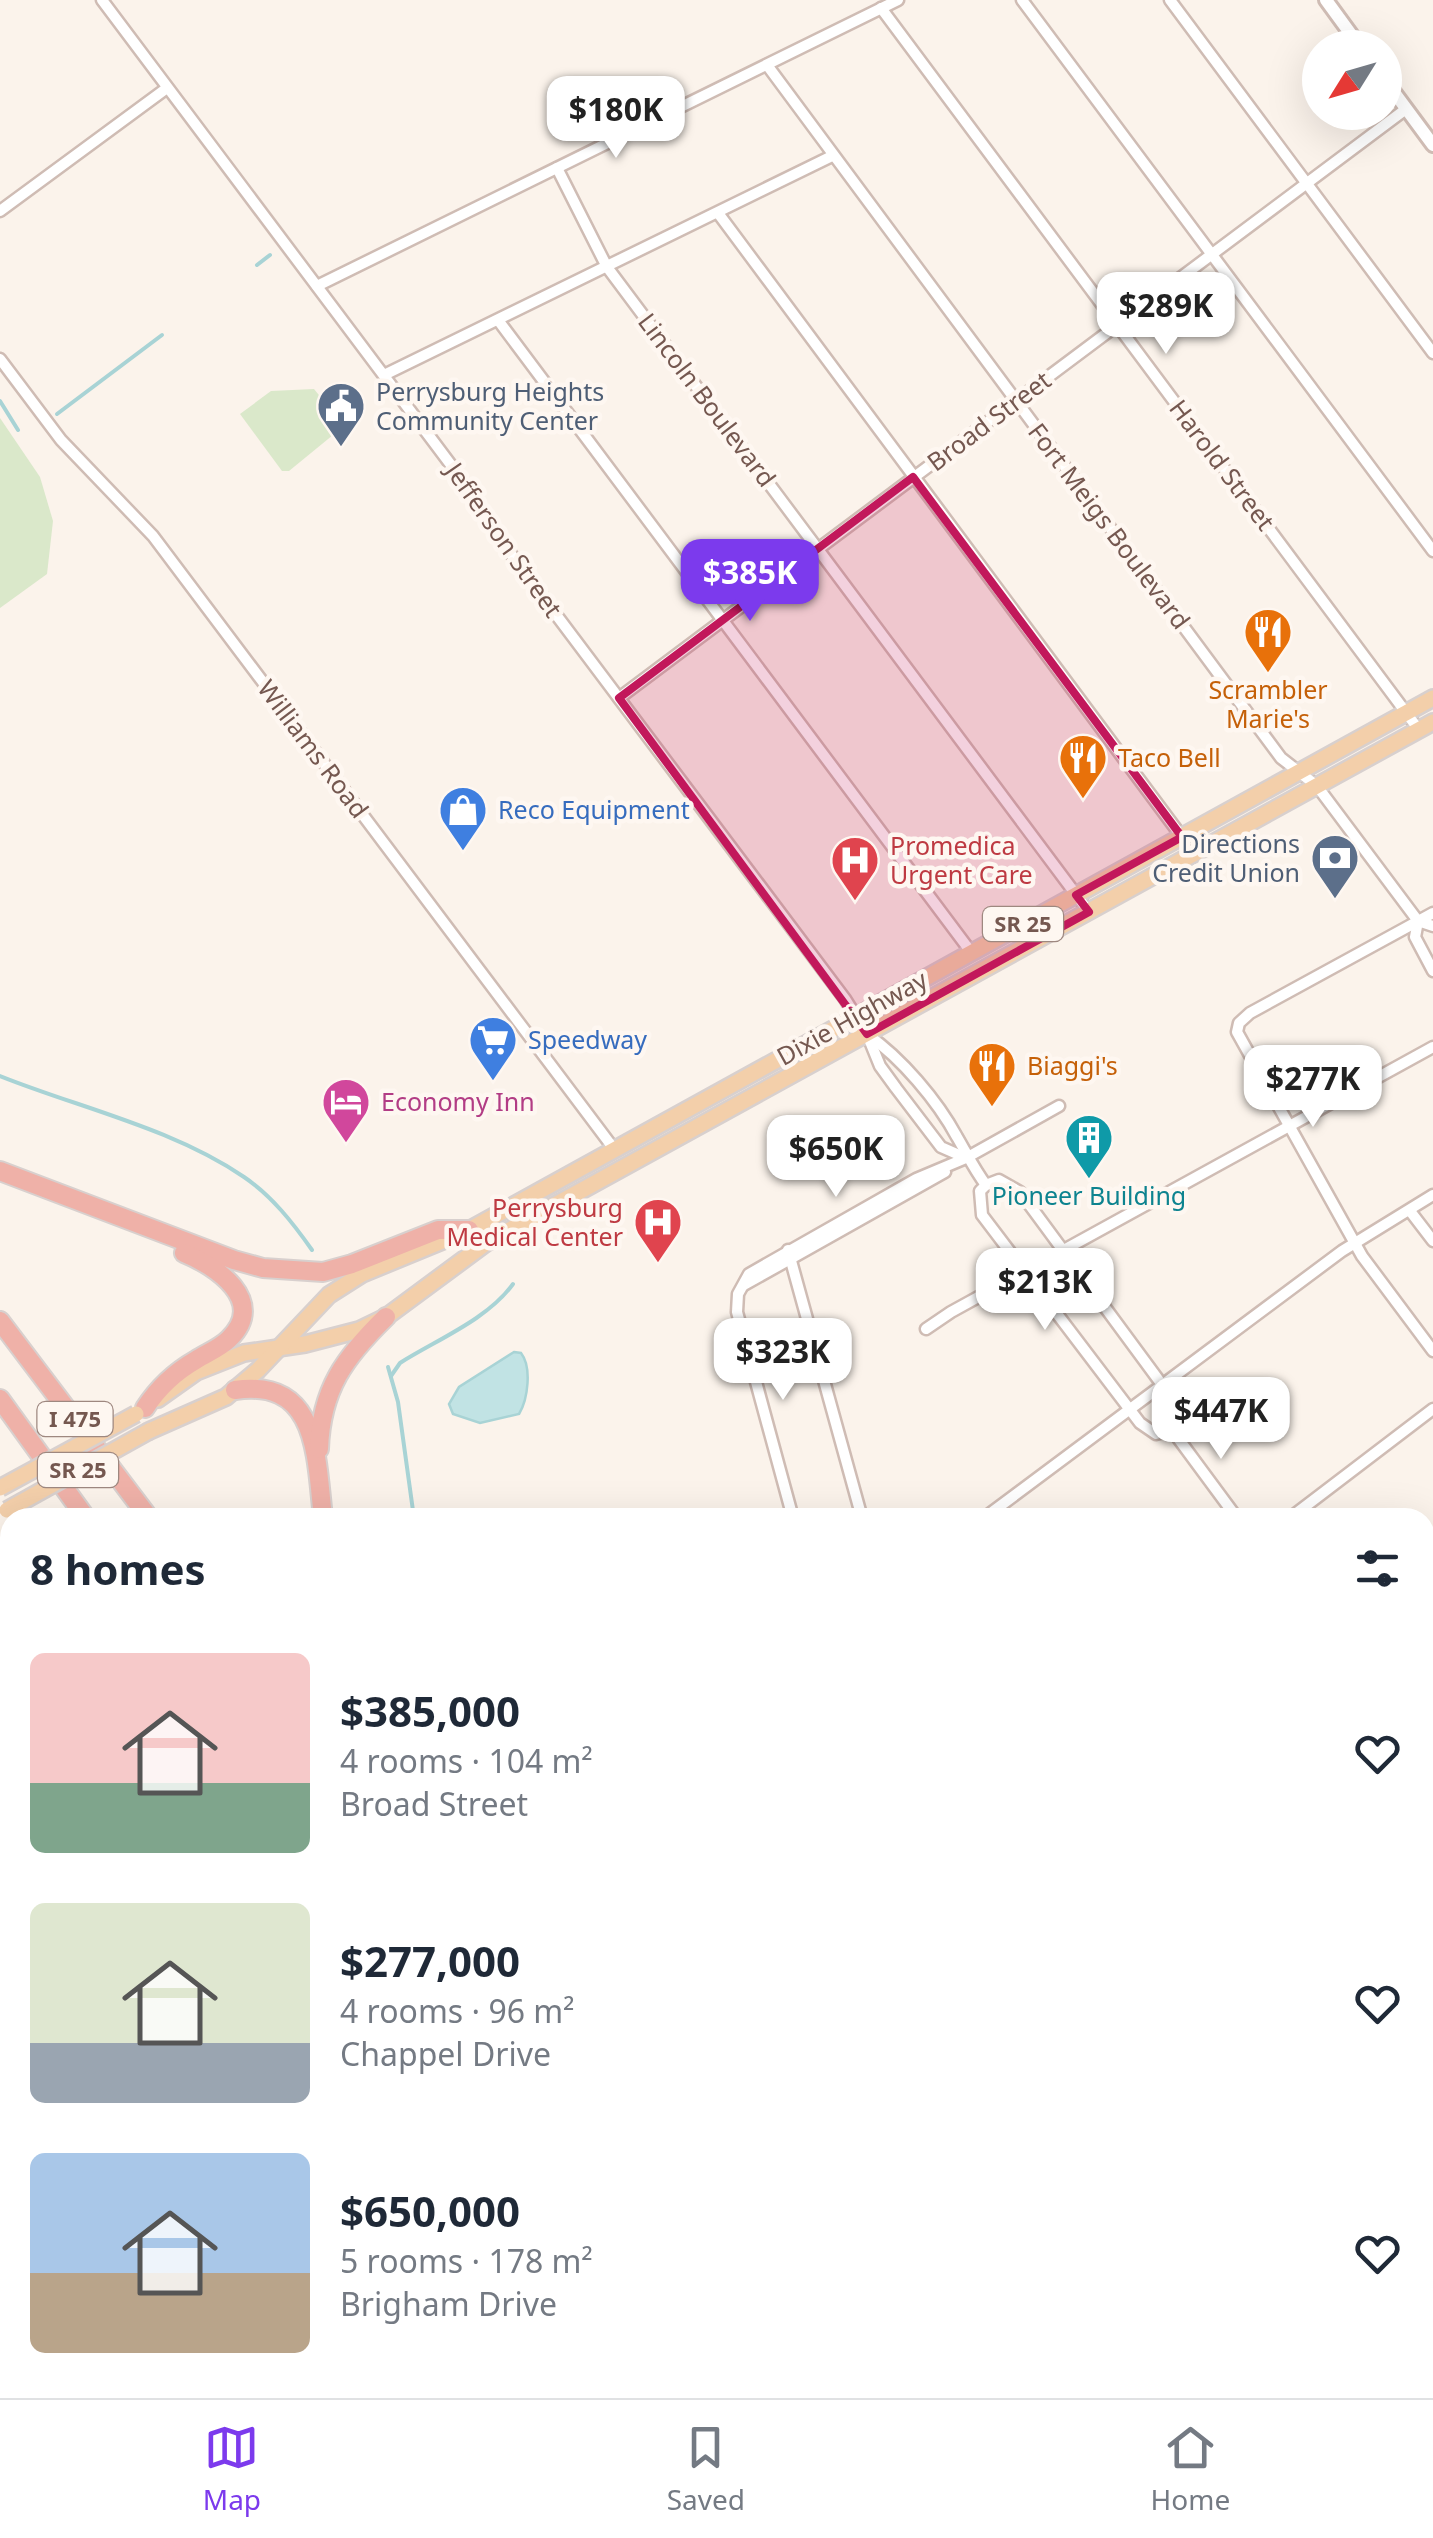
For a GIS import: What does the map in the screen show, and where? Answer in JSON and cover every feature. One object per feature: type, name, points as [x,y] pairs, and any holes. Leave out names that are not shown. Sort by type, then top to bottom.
[{"type":"highway","points":[[0,1174],[263,1268],[323,1272],[438,1230],[469,1230]]},
{"type":"highway","points":[[0,1174],[198,1259],[214,1267],[236,1288],[241,1320],[234,1334],[180,1370],[140,1411]]},
{"type":"highway","points":[[318,1474],[320,1424],[340,1368],[353,1349],[386,1317]]},
{"type":"highway","name":"I 475","points":[[0,1322],[142,1508]]},
{"type":"highway","points":[[235,1390],[272,1388],[296,1404],[310,1440],[322,1508]]},
{"type":"highway","points":[[0,1403],[78,1508]]},
{"type":"main road","name":"Dixie Highway","points":[[8,1508],[149,1431],[211,1406],[235,1390],[330,1295],[362,1274],[469,1230],[1433,698]]},
{"type":"main road","name":"Dixie Highway","points":[[0,1488],[140,1411],[196,1372],[223,1360],[244,1352],[330,1338],[386,1317],[486,1243],[1426,726]]},
{"type":"street","name":"Jefferson Street","points":[[102,0],[463,481],[514,560],[845,998],[867,1034]]},
{"type":"street","points":[[317,286],[898,0]]},
{"type":"street","points":[[1022,0],[1433,551]]},
{"type":"street","points":[[1170,0],[1433,353]]},
{"type":"street","points":[[1326,0],[1348,30]]},
{"type":"street","name":"Harold Street","points":[[881,8],[1407,713],[1426,726]]},
{"type":"street","name":"Fort Meigs Boulevard","points":[[767,65],[1282,758],[1317,786],[1418,921]]},
{"type":"street","points":[[0,211],[168,88]]},
{"type":"street","points":[[1402,103],[1433,145]]},
{"type":"street","name":"Broad Street","points":[[619,698],[1406,109]]},
{"type":"street","points":[[384,375],[832,156]]},
{"type":"street","name":"Lincoln Boulevard","points":[[556,168],[607,266],[1088,912]]},
{"type":"street","points":[[718,214],[1182,837]]},
{"type":"street","points":[[498,320],[971,952]]},
{"type":"street","name":"Williams Road","points":[[0,359],[61,440],[153,536],[614,1149]]},
{"type":"street","points":[[1433,913],[1250,1013],[1238,1024],[1242,1044],[1354,1243],[1433,1351]]},
{"type":"street","points":[[1418,921],[1433,926]]},
{"type":"street","points":[[1418,921],[1415,937],[1433,971]]},
{"type":"street","points":[[867,1034],[880,1066],[942,1147],[966,1158]]},
{"type":"street","points":[[867,1034],[897,1056],[957,1135],[966,1158],[986,1185]]},
{"type":"street","points":[[926,1329],[1433,1047]]},
{"type":"street","points":[[790,1508],[737,1312],[738,1294],[754,1269],[790,1255],[916,1179],[966,1158],[1059,1106]]},
{"type":"street","points":[[999,1180],[1013,1186],[1064,1250],[1179,1411],[1172,1430],[1163,1434],[1147,1430],[1128,1410],[982,1214],[979,1197],[986,1185],[999,1180]]},
{"type":"street","points":[[997,1508],[1354,1243],[1433,1195]]},
{"type":"street","points":[[1410,1210],[1433,1241]]},
{"type":"street","points":[[790,1255],[859,1508]]},
{"type":"street","points":[[1303,1508],[1433,1409]]},
{"type":"street","points":[[1172,1430],[1230,1508]]},
{"type":"highlighted area","points":[[913,477],[1182,837],[1076,895],[1089,912],[867,1034],[619,698]]},
{"type":"green space","points":[[314,389],[344,426],[289,471],[282,471],[240,414],[271,391]]},
{"type":"green space","points":[[0,418],[40,477],[53,521],[47,574],[0,608]]},
{"type":"water","points":[[514,1352],[521,1353],[528,1374],[519,1414],[480,1423],[453,1414],[449,1404],[459,1387]]},
{"type":"waterway","points":[[257,265],[270,255]]},
{"type":"waterway","points":[[57,414],[162,335]]},
{"type":"waterway","points":[[0,401],[18,430]]},
{"type":"waterway","points":[[0,1076],[156,1132],[216,1160],[264,1193],[312,1250]]},
{"type":"waterway","points":[[391,1376],[400,1363],[489,1308],[513,1284]]},
{"type":"waterway","points":[[388,1367],[398,1402],[413,1508]]},
{"type":"place","name":"Perrysburg Heights Community Center","points":[[341,448]]},
{"type":"place","name":"Scrambler Marie's","points":[[1268,674]]},
{"type":"place","name":"Taco Bell","points":[[1083,800]]},
{"type":"place","name":"Reco Equipment","points":[[463,852]]},
{"type":"place","name":"Directions Credit Union","points":[[1335,900]]},
{"type":"place","name":"Promedica Urgent Care","points":[[855,902]]},
{"type":"place","name":"Speedway","points":[[493,1082]]},
{"type":"place","name":"Biaggi's","points":[[992,1108]]},
{"type":"place","name":"Economy Inn","points":[[346,1144]]},
{"type":"place","name":"Pioneer Building","points":[[1089,1180]]},
{"type":"place","name":"Perrysburg Medical Center","points":[[658,1264]]}]
